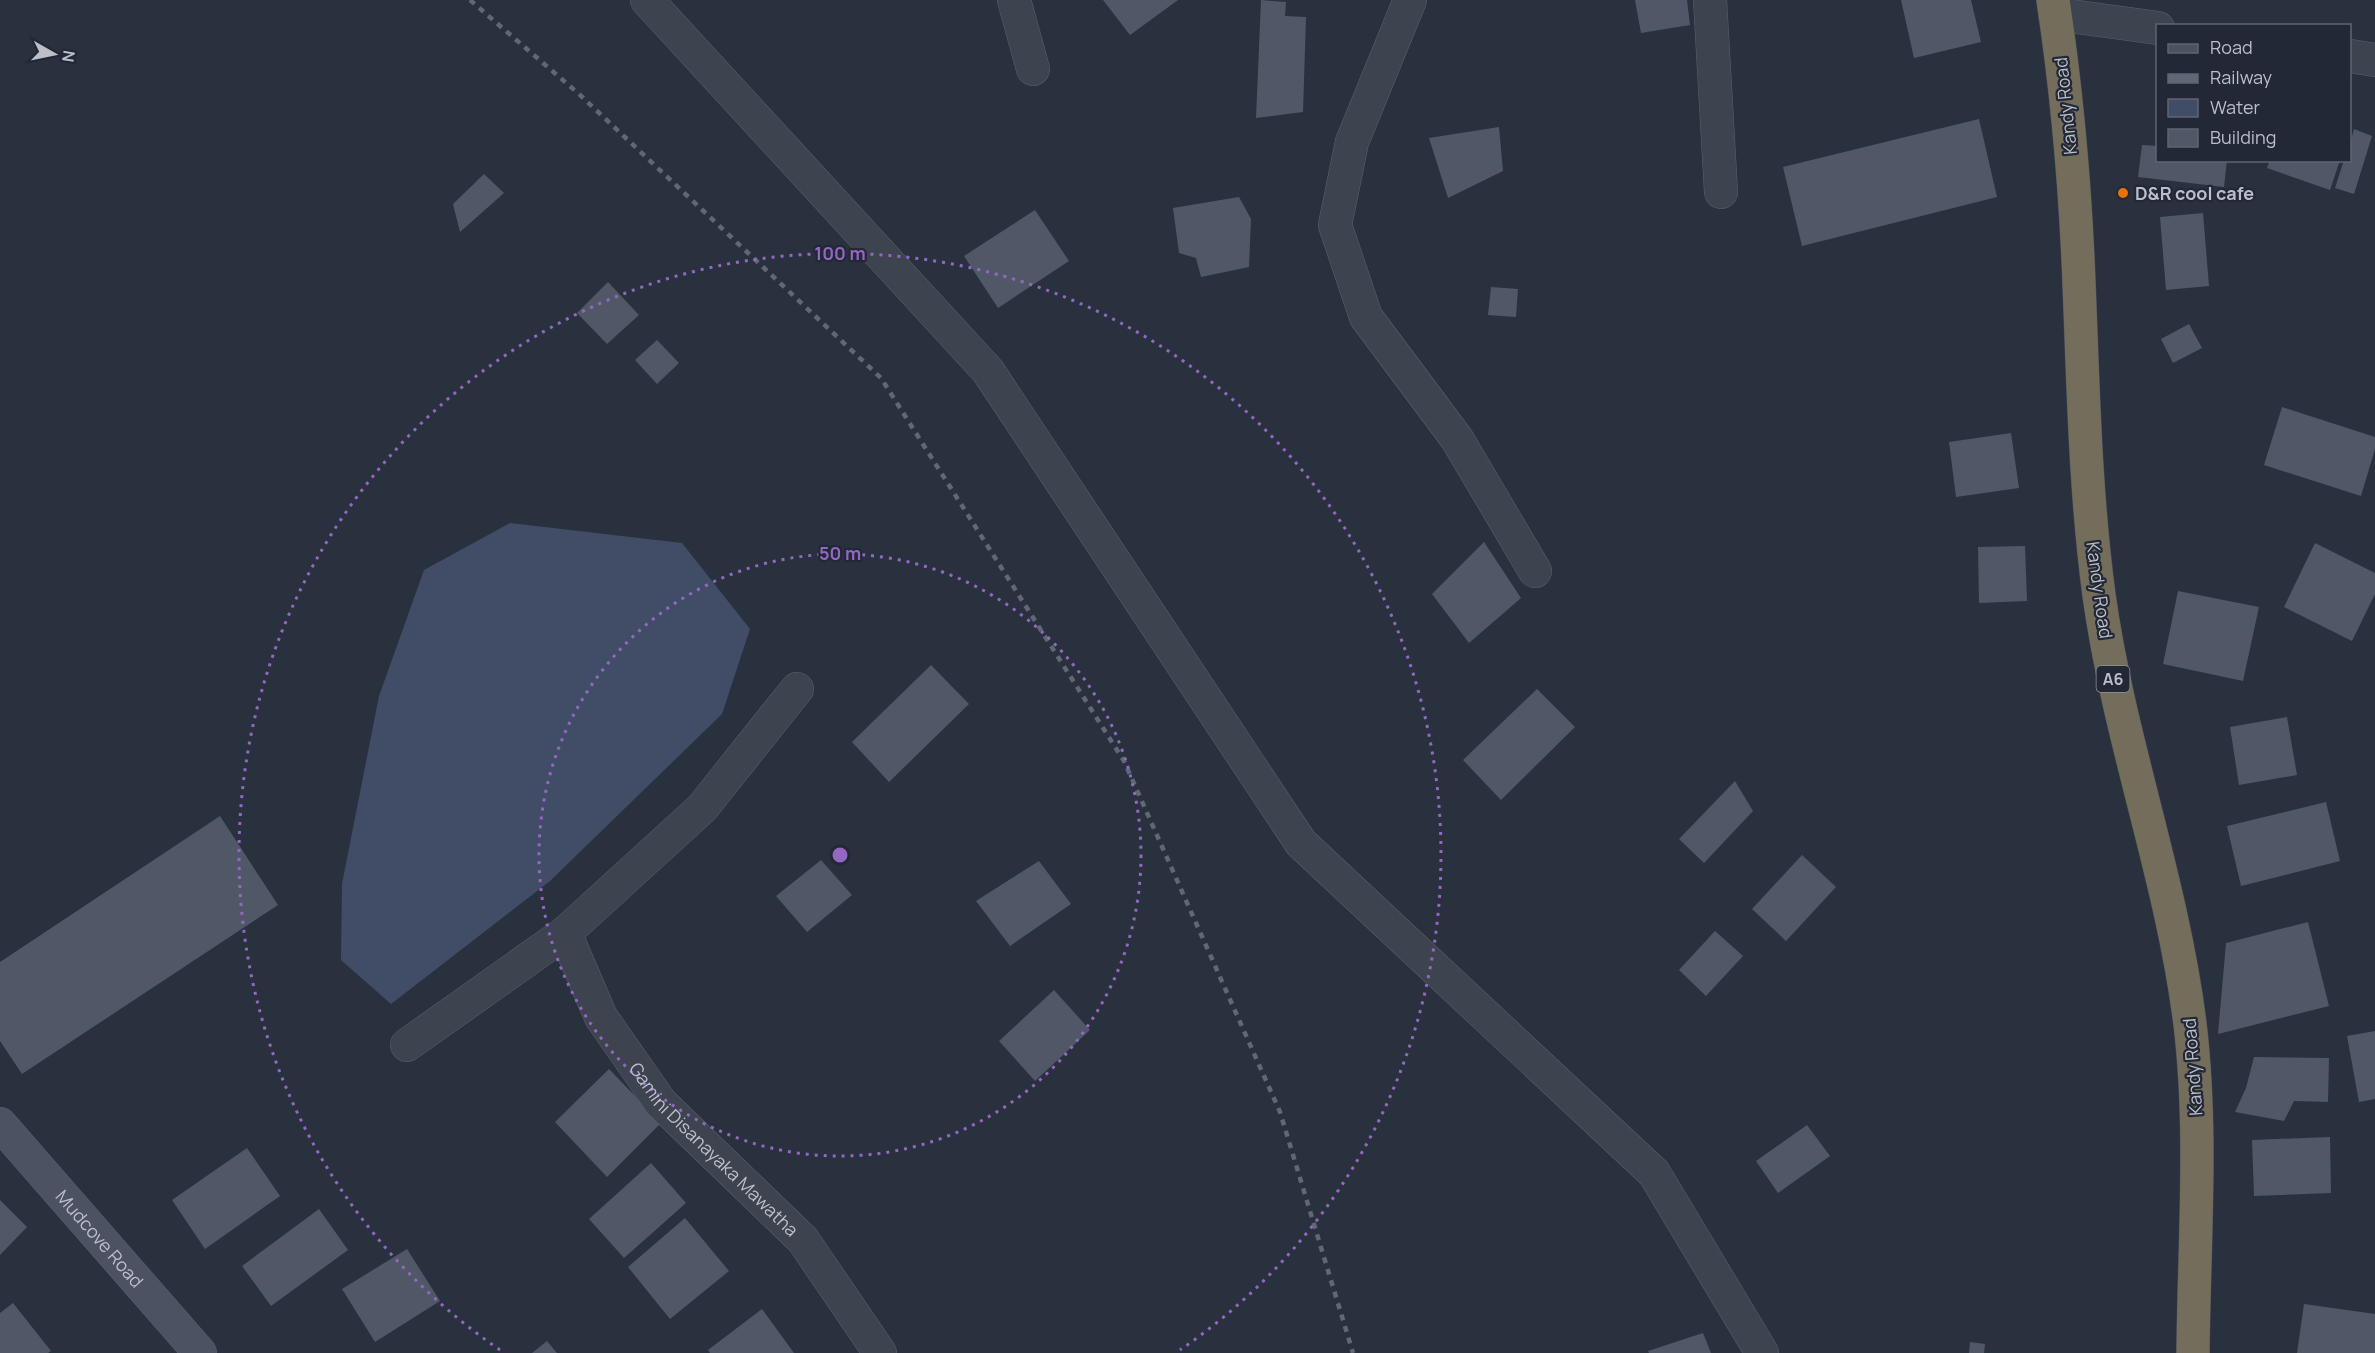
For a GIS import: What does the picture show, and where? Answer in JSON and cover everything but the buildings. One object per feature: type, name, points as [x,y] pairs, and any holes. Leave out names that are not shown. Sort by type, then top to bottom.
[{"type":"highway","name":"Kandy Road","points":[[2054,7],[2067,107],[2089,504],[2100,597],[2112,675],[2174,932],[2190,1023],[2196,1137],[2193,1353]]},
{"type":"street","points":[[647,0],[988,371],[1301,843],[1653,1173],[1762,1353]]},
{"type":"street","points":[[1014,0],[1033,69]]},
{"type":"street","points":[[1410,0],[1352,142],[1335,225],[1366,317],[1457,439],[1535,571]]},
{"type":"street","points":[[1710,0],[1721,192]]},
{"type":"street","points":[[2054,7],[2156,28]]},
{"type":"street","points":[[2351,56],[2375,60]]},
{"type":"street","points":[[407,1045],[565,933],[702,808],[797,689]]},
{"type":"street","name":"Gamini Disanayaka Mawatha","points":[[565,933],[601,1017],[661,1103],[804,1240],[880,1353]]},
{"type":"street","name":"Mudcove Road","points":[[0,1124],[200,1353]]},
{"type":"water","points":[[510,523],[682,543],[750,629],[722,714],[550,881],[391,1004],[341,960],[342,884],[379,696],[424,570]]},
{"type":"railway","points":[[470,0],[579,94],[881,378],[1124,761],[1280,1112],[1353,1353]]},
{"type":"place","name":"D&R cool cafe","points":[[2123,193]]}]
